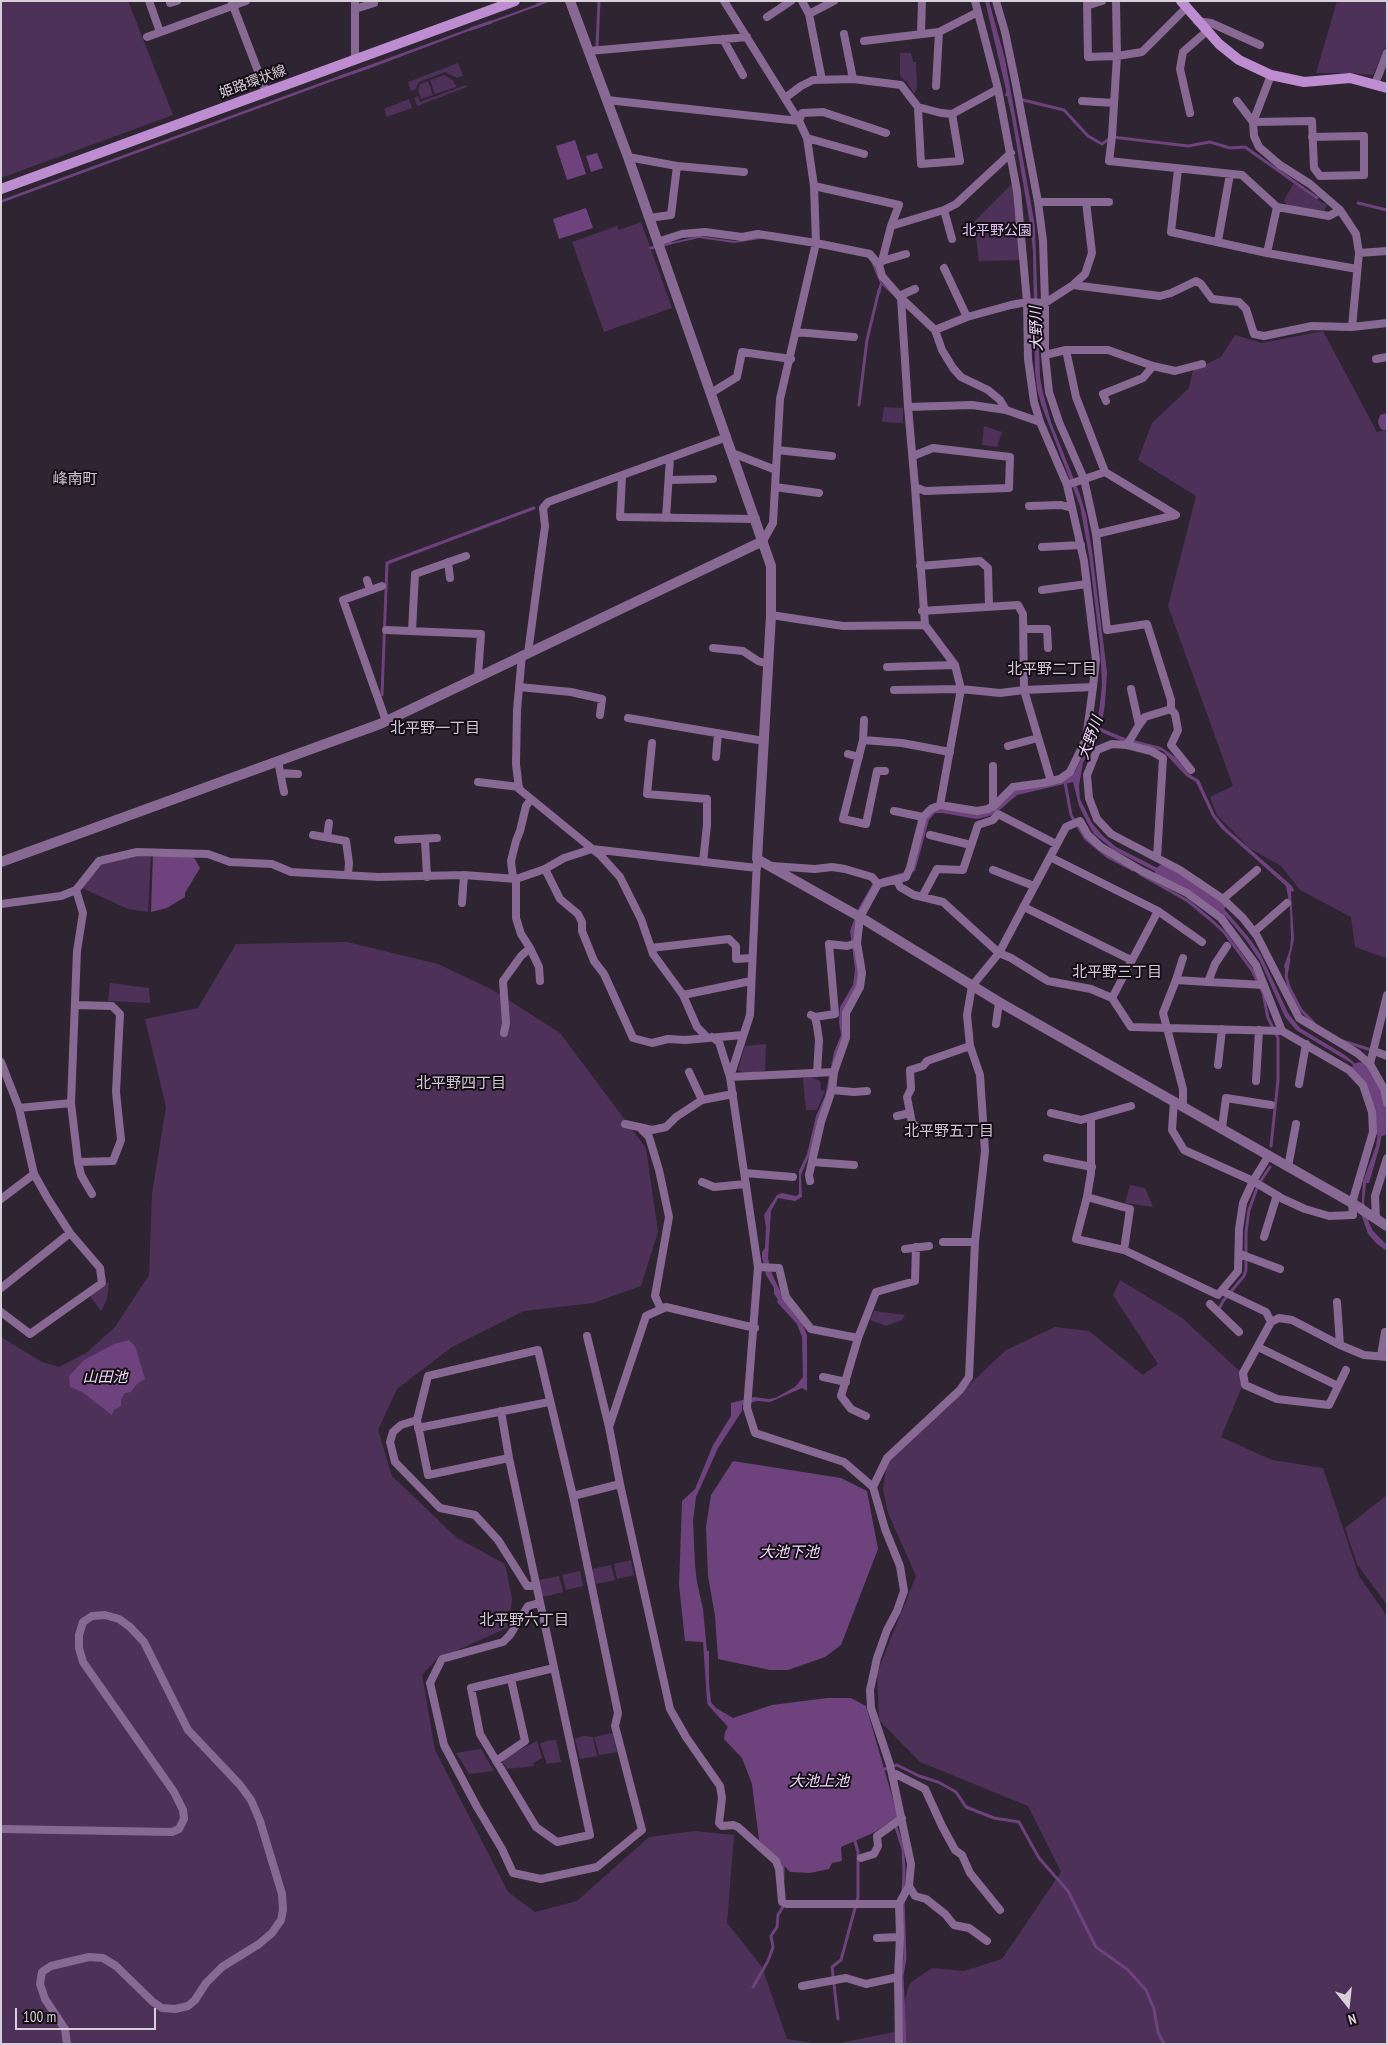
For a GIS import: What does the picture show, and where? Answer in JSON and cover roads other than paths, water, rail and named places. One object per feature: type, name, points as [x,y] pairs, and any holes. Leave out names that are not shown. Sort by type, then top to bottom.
[{"type":"main road","name":"姫路環状線","points":[[1,189],[515,1]]},
{"type":"main road","points":[[1184,4],[1219,44],[1239,60],[1271,74],[1304,82],[1350,78],[1387,88]]},
{"type":"street","points":[[149,1],[160,32]]},
{"type":"street","points":[[147,37],[232,4],[246,1]]},
{"type":"street","points":[[570,1],[628,157],[771,566],[771,615],[750,1015],[730,1077]]},
{"type":"street","points":[[1,862],[386,721],[763,541],[773,523],[780,399],[816,243],[814,186],[807,138],[799,121],[724,1]]},
{"type":"street","points":[[767,17],[791,1]]},
{"type":"street","points":[[802,1],[809,14],[821,74]]},
{"type":"street","points":[[809,14],[834,1]]},
{"type":"street","points":[[921,33],[922,1]]},
{"type":"street","points":[[810,1181],[812,1162],[821,1122],[832,1090],[830,1072],[846,1038],[846,1014],[860,986],[862,973],[857,943],[857,916],[878,884],[906,877],[923,817],[931,809],[940,805],[977,811],[993,807],[1013,787],[1060,778],[1070,772],[1086,739],[1096,660],[1087,584],[1067,485],[1040,422],[1034,402],[1028,359],[1027,302],[1017,191],[998,89],[976,1]]},
{"type":"street","points":[[996,1],[1009,51],[1038,202],[1043,241],[1046,304],[1045,355],[1049,392],[1059,422],[1084,478],[1096,534],[1108,630],[1147,624],[1171,700],[1171,709],[1175,714],[1178,730],[1171,745],[1191,770]]},
{"type":"street","points":[[1102,1],[1088,3],[1088,57],[1117,56],[1142,52],[1184,4]]},
{"type":"street","points":[[1116,1],[1117,56],[1108,162],[1242,175],[1278,207],[1329,216],[1340,210]]},
{"type":"street","points":[[355,59],[355,5],[374,3]]},
{"type":"street","points":[[232,4],[266,92]]},
{"type":"street","points":[[864,41],[939,32],[978,12]]},
{"type":"street","points":[[1197,21],[1211,23],[1260,45]]},
{"type":"street","points":[[936,86],[939,32]]},
{"type":"street","points":[[1190,112],[1180,69],[1183,52],[1207,32]]},
{"type":"street","points":[[844,34],[853,79]]},
{"type":"street","points":[[589,51],[747,37]]},
{"type":"street","points":[[723,39],[742,75]]},
{"type":"street","points":[[1375,84],[1387,54]]},
{"type":"street","points":[[1271,74],[1253,122],[1254,136],[1259,147],[1280,165],[1310,184],[1340,210],[1356,234],[1359,253],[1352,327]]},
{"type":"street","points":[[786,98],[814,80],[853,79],[901,85],[918,107],[921,164],[960,161],[952,114]]},
{"type":"street","points":[[918,107],[952,114],[998,89]]},
{"type":"street","points":[[607,100],[799,121]]},
{"type":"street","points":[[1082,101],[1114,103]]},
{"type":"street","points":[[1237,101],[1253,122]]},
{"type":"street","points":[[799,121],[802,113],[823,112],[886,133]]},
{"type":"street","points":[[1253,122],[1312,121],[1314,168],[1320,176],[1364,175],[1364,136],[1312,137]]},
{"type":"street","points":[[807,138],[864,154]]},
{"type":"street","points":[[890,226],[944,210],[956,204],[1011,153]]},
{"type":"street","points":[[628,157],[677,166],[744,172]]},
{"type":"street","points":[[649,218],[671,215],[677,166]]},
{"type":"street","points":[[1178,169],[1171,232],[1267,253],[1358,269]]},
{"type":"street","points":[[1218,241],[1230,174]]},
{"type":"street","points":[[814,186],[899,205],[890,226],[880,263],[882,276],[900,297],[935,330],[942,350],[961,377],[988,390],[1000,400],[1006,410]]},
{"type":"street","points":[[1038,202],[1109,202]]},
{"type":"street","points":[[935,330],[967,317],[1027,302],[1046,304],[1073,285],[1085,274],[1092,253],[1086,202]]},
{"type":"street","points":[[1267,253],[1278,207]]},
{"type":"street","points":[[944,210],[952,239]]},
{"type":"street","points":[[657,242],[682,234],[705,232],[742,237],[758,234],[870,254],[880,263]]},
{"type":"street","points":[[1359,253],[1387,251]]},
{"type":"street","points":[[880,263],[906,254]]},
{"type":"street","points":[[944,268],[967,317]]},
{"type":"street","points":[[1073,285],[1160,296],[1196,281],[1201,284],[1212,299],[1239,302],[1246,309],[1254,334],[1264,336],[1312,326],[1352,327],[1387,323]]},
{"type":"street","points":[[900,297],[916,288]]},
{"type":"street","points":[[900,297],[913,456],[922,610],[925,625],[955,665],[961,689],[940,805]]},
{"type":"street","points":[[796,332],[854,337]]},
{"type":"street","points":[[1045,355],[1066,350],[1108,350],[1153,366],[1175,371],[1202,364]]},
{"type":"street","points":[[1066,350],[1076,397],[1105,472],[1176,515],[1096,534]]},
{"type":"street","points":[[711,393],[737,377],[742,352],[790,359]]},
{"type":"street","points":[[1376,359],[1387,357]]},
{"type":"street","points":[[1106,401],[1103,394],[1143,378],[1153,366]]},
{"type":"street","points":[[908,407],[972,405],[1006,410],[1040,422]]},
{"type":"street","points":[[727,438],[548,502],[544,508],[545,526],[519,687],[516,764],[519,789],[592,849],[620,877],[641,919],[653,954],[683,995],[697,1027],[709,1037],[719,1042],[730,1077],[733,1094],[758,1267],[746,1408],[755,1434],[844,1462],[874,1487],[885,1529],[900,1566],[904,1591],[877,1658],[870,1690],[871,1708],[892,1772],[911,1864],[909,1886],[899,1904],[899,2044]]},
{"type":"street","points":[[913,456],[933,448],[1010,457],[1009,488],[925,491],[915,487]]},
{"type":"street","points":[[777,450],[832,456]]},
{"type":"street","points":[[732,453],[776,470]]},
{"type":"street","points":[[666,518],[670,458]]},
{"type":"street","points":[[1067,485],[1105,472]]},
{"type":"street","points":[[622,476],[620,517],[756,519]]},
{"type":"street","points":[[669,480],[713,479]]},
{"type":"street","points":[[775,487],[819,494]]},
{"type":"street","points":[[1030,506],[1062,504],[1072,508]]},
{"type":"street","points":[[1042,547],[1080,545]]},
{"type":"street","points":[[412,631],[415,574],[466,556]]},
{"type":"street","points":[[920,566],[980,561],[988,568],[988,606]]},
{"type":"street","points":[[448,562],[450,578]]},
{"type":"street","points":[[367,580],[370,590]]},
{"type":"street","points":[[1042,590],[1087,584]]},
{"type":"street","points":[[382,586],[343,600],[386,721]]},
{"type":"street","points":[[922,610],[1018,605],[1023,614],[1024,690],[1051,781]]},
{"type":"street","points":[[771,615],[843,626],[925,625]]},
{"type":"street","points":[[1024,629],[1048,629],[1050,645]]},
{"type":"street","points":[[386,630],[481,634],[478,676]]},
{"type":"street","points":[[713,648],[743,651],[758,661],[768,664]]},
{"type":"street","points":[[886,667],[955,665]]},
{"type":"street","points":[[519,687],[571,692],[602,699],[600,715]]},
{"type":"street","points":[[894,690],[961,689],[1000,693],[1093,687]]},
{"type":"street","points":[[1131,689],[1139,725]]},
{"type":"street","points":[[1129,742],[1145,717],[1171,709]]},
{"type":"street","points":[[628,718],[764,741]]},
{"type":"street","points":[[864,720],[863,740],[859,757],[839,818],[866,824],[878,771],[885,771]]},
{"type":"street","points":[[716,757],[718,733]]},
{"type":"street","points":[[1008,746],[1038,738]]},
{"type":"street","points":[[1086,739],[1097,750]]},
{"type":"street","points":[[863,740],[902,743],[950,752]]},
{"type":"street","points":[[1157,858],[1163,758],[1129,742],[1112,744],[1097,750],[1086,775],[1089,798],[1097,820],[1111,834],[1133,847],[1180,870],[1223,899],[1254,932],[1299,1018],[1357,1053],[1370,1064],[1384,1089],[1387,1103]]},
{"type":"street","points":[[652,743],[646,794],[707,799],[707,825],[703,862]]},
{"type":"street","points":[[848,754],[859,757]]},
{"type":"street","points":[[278,761],[284,792]]},
{"type":"street","points":[[993,766],[993,807]]},
{"type":"street","points":[[280,773],[298,774]]},
{"type":"street","points":[[478,782],[519,787]]},
{"type":"street","points":[[531,799],[526,806],[511,861],[514,878],[516,918],[521,934],[539,967],[540,981]]},
{"type":"street","points":[[894,811],[923,817]]},
{"type":"street","points":[[922,897],[937,868],[963,870],[978,825],[993,820],[998,814],[1056,844]]},
{"type":"street","points":[[874,1487],[887,1458],[960,1390],[969,1377],[975,1242],[985,1151],[980,1075],[970,1046],[967,1015],[972,986],[999,953],[1066,827],[1080,821],[1088,835],[1101,847],[1140,870],[1187,893],[1221,918],[1256,965],[1282,1031]]},
{"type":"street","points":[[327,837],[329,823]]},
{"type":"street","points":[[313,835],[346,840],[349,863],[348,875]]},
{"type":"street","points":[[930,835],[971,845]]},
{"type":"street","points":[[398,840],[437,838]]},
{"type":"street","points":[[425,840],[427,877]]},
{"type":"street","points":[[1,904],[61,896],[76,890],[99,861],[137,852],[208,854],[230,862],[272,864],[291,872],[427,877],[464,875],[514,878],[545,869],[564,858],[592,849],[703,862],[815,868],[832,867],[872,877],[878,884]]},
{"type":"street","points":[[1050,857],[1158,911],[1202,942]]},
{"type":"street","points":[[770,866],[999,1002],[1352,1203],[1387,1226]]},
{"type":"street","points":[[545,869],[560,900],[578,914],[582,922],[582,931],[594,961],[604,974],[633,1038],[652,1043],[668,1039],[685,1040],[743,1035]]},
{"type":"street","points":[[993,870],[1034,886]]},
{"type":"street","points":[[1223,899],[1258,870]]},
{"type":"street","points":[[462,903],[464,875]]},
{"type":"street","points":[[897,880],[900,887],[922,897],[943,902],[999,953],[1011,958],[1048,981],[1091,989],[1112,998],[1131,1027],[1167,1028],[1222,1029],[1282,1031],[1349,1070],[1363,1085],[1372,1112],[1373,1132],[1352,1203],[1354,1215],[1329,1216],[1305,1209],[1253,1181],[1184,1150],[1172,1130],[1183,1089],[1167,1028],[1163,1013],[1184,958]]},
{"type":"street","points":[[76,890],[83,913],[77,951],[71,1104],[81,1175],[92,1194]]},
{"type":"street","points":[[1254,932],[1287,903]]},
{"type":"street","points":[[1024,907],[1131,960]]},
{"type":"street","points":[[1112,998],[1158,911]]},
{"type":"street","points":[[651,948],[729,939],[736,946],[736,959],[752,958]]},
{"type":"street","points":[[836,1024],[829,944],[847,946],[857,943]]},
{"type":"street","points":[[1208,982],[1215,964],[1227,946]]},
{"type":"street","points":[[504,1033],[506,1023],[503,981],[521,956],[530,948]]},
{"type":"street","points":[[1176,980],[1264,985]]},
{"type":"street","points":[[683,995],[751,981]]},
{"type":"street","points":[[1370,1064],[1387,995]]},
{"type":"street","points":[[996,1024],[999,1002]]},
{"type":"street","points":[[75,1005],[112,1006],[120,1014],[116,1092],[121,1140],[113,1160],[78,1162]]},
{"type":"street","points":[[818,1073],[819,1040],[813,1016],[835,1014]]},
{"type":"street","points":[[1218,1065],[1222,1029]]},
{"type":"street","points":[[1256,1081],[1259,1030]]},
{"type":"street","points":[[1299,1084],[1306,1044]]},
{"type":"street","points":[[917,1127],[912,1123],[907,1097],[911,1089],[910,1070],[923,1066],[926,1061],[970,1046]]},
{"type":"street","points":[[1374,1051],[1387,1056]]},
{"type":"street","points":[[1,1062],[19,1108],[34,1174],[70,1233],[100,1268],[102,1283],[30,1334],[1,1312]]},
{"type":"street","points":[[689,1072],[702,1100]]},
{"type":"street","points":[[730,1077],[830,1072]]},
{"type":"street","points":[[832,1090],[867,1091]]},
{"type":"street","points":[[625,1124],[652,1130],[666,1127],[676,1117],[702,1100],[733,1094]]},
{"type":"street","points":[[1222,1128],[1226,1098],[1271,1105]]},
{"type":"street","points":[[19,1108],[71,1104]]},
{"type":"street","points":[[1051,1113],[1081,1120],[1131,1106]]},
{"type":"street","points":[[897,1116],[910,1113]]},
{"type":"street","points":[[1091,1118],[1092,1167],[1087,1197],[1076,1239],[1124,1250],[1266,1312],[1271,1322]]},
{"type":"street","points":[[1288,1167],[1296,1124]]},
{"type":"street","points":[[639,1126],[649,1137],[659,1170],[669,1217],[655,1296],[661,1309]]},
{"type":"street","points":[[1239,1332],[1208,1307],[1238,1271],[1240,1254],[1239,1229],[1243,1203],[1253,1181],[1269,1155]]},
{"type":"street","points":[[1047,1158],[1092,1167]]},
{"type":"street","points":[[1376,1219],[1375,1196],[1387,1158]]},
{"type":"street","points":[[812,1162],[854,1165]]},
{"type":"street","points":[[1,1200],[34,1174]]},
{"type":"street","points":[[744,1174],[793,1177]]},
{"type":"street","points":[[702,1182],[714,1187],[746,1184]]},
{"type":"street","points":[[1264,1237],[1276,1195]]},
{"type":"street","points":[[1087,1197],[1130,1209],[1124,1250]]},
{"type":"street","points":[[1,1288],[70,1233]]},
{"type":"street","points":[[943,1242],[975,1242]]},
{"type":"street","points":[[905,1249],[930,1246]]},
{"type":"street","points":[[866,1416],[851,1409],[841,1396],[858,1338],[876,1292],[915,1281],[916,1247]]},
{"type":"street","points":[[1240,1254],[1280,1269]]},
{"type":"street","points":[[758,1267],[779,1268],[786,1297],[811,1329],[858,1338]]},
{"type":"street","points":[[1337,1302],[1340,1345]]},
{"type":"street","points":[[609,1427],[646,1316],[666,1307],[754,1328]]},
{"type":"street","points":[[1346,1370],[1329,1405],[1277,1399],[1245,1385],[1243,1373],[1271,1322],[1279,1318],[1292,1320],[1364,1355],[1384,1357],[1384,1332]]},
{"type":"street","points":[[587,1336],[609,1427],[670,1709],[686,1737],[720,1786],[722,1798],[720,1823],[722,1826],[733,1825],[738,1827],[776,1861],[779,1869],[782,1902],[786,1904],[899,1904]]},
{"type":"street","points":[[1258,1348],[1338,1386]]},
{"type":"street","points":[[509,1458],[428,1475],[418,1424],[428,1376],[538,1350],[573,1496],[618,1713],[614,1726],[642,1830],[597,1867],[541,1879],[513,1873],[502,1849],[477,1808],[444,1744],[430,1683],[442,1659],[503,1642],[510,1635],[528,1606],[539,1603]]},
{"type":"street","points":[[823,1377],[846,1382]]},
{"type":"street","points":[[536,1586],[527,1586],[498,1540],[474,1515],[440,1508],[395,1462],[390,1442],[393,1432],[401,1425],[418,1424],[549,1402]]},
{"type":"street","points":[[501,1411],[539,1603],[554,1668],[590,1835],[558,1842],[536,1827],[480,1734],[471,1688],[554,1668]]},
{"type":"street","points":[[573,1496],[620,1484]]},
{"type":"street","points":[[1,1829],[172,1832],[179,1829],[184,1819],[183,1810],[174,1792],[83,1662],[79,1648],[79,1635],[83,1622],[92,1616],[105,1615],[118,1618],[130,1627],[144,1642],[188,1730],[252,1800],[260,1821],[282,1894],[283,1910],[281,1920],[272,1933],[259,1944],[222,1967],[206,1983],[195,2000],[188,2006],[175,2009],[162,2008],[153,2002],[116,1966],[103,1958],[90,1957],[51,1966],[42,1972],[40,1984],[45,1999],[65,2029],[67,2044]]},
{"type":"street","points":[[496,1761],[525,1741],[511,1678]]},
{"type":"street","points":[[892,1772],[926,1788],[942,1826],[955,1850],[962,1855],[970,1873],[1000,1910]]},
{"type":"street","points":[[861,1858],[874,1854],[878,1846],[877,1836],[902,1818]]},
{"type":"street","points":[[909,1886],[915,1896],[926,1899],[945,1914],[954,1925],[970,1928],[987,1941]]},
{"type":"street","points":[[877,1938],[900,1937]]},
{"type":"street","points":[[802,1986],[846,1978],[866,1984],[898,1977]]},
{"type":"water","name":"大池上池","points":[[985,1],[989,1],[1005,59],[1035,226],[1040,377],[1043,393],[1051,422],[1086,514],[1092,551],[1107,672],[1101,728],[1122,737],[1161,747],[1175,757],[1189,774],[1199,780],[1215,815],[1227,829],[1292,886],[1294,891],[1291,892],[1294,940],[1286,974],[1284,966],[1290,949],[1291,938],[1290,908],[1286,886],[1221,828],[1212,816],[1196,782],[1186,776],[1163,751],[1126,743],[1099,731],[1083,763],[1079,785],[1080,799],[1092,823],[1116,847],[1201,890],[1225,910],[1261,955],[1288,1013],[1300,1028],[1345,1055],[1367,1074],[1381,1105],[1383,1126],[1380,1145],[1369,1183],[1366,1183],[1364,1202],[1369,1223],[1373,1231],[1387,1245],[1387,1251],[1368,1234],[1361,1214],[1363,1181],[1376,1146],[1380,1118],[1367,1082],[1351,1063],[1296,1030],[1285,1017],[1260,961],[1229,920],[1207,900],[1193,891],[1114,850],[1094,834],[1079,806],[1073,782],[1017,795],[995,814],[982,818],[976,819],[935,813],[929,820],[915,871],[880,882],[861,911],[860,975],[825,1106],[817,1122],[811,1152],[801,1175],[802,1197],[795,1201],[778,1198],[771,1211],[768,1258],[772,1274],[784,1299],[803,1325],[807,1335],[807,1391],[802,1388],[770,1402],[757,1401],[742,1405],[742,1411],[718,1448],[696,1497],[693,1521],[695,1565],[703,1609],[707,1651],[709,1651],[711,1702],[716,1708],[733,1718],[772,1705],[827,1698],[851,1698],[866,1706],[898,1817],[873,1833],[841,1847],[842,1861],[832,1863],[829,1869],[810,1873],[790,1872],[759,1840],[752,1784],[742,1758],[724,1739],[728,1727],[708,1705],[703,1642],[685,1641],[679,1585],[682,1501],[695,1489],[713,1445],[731,1416],[731,1403],[754,1397],[775,1398],[795,1387],[803,1377],[802,1337],[797,1324],[777,1302],[774,1288],[766,1275],[762,1257],[762,1252],[765,1248],[766,1227],[764,1215],[777,1195],[782,1193],[796,1196],[799,1194],[799,1171],[807,1154],[816,1116],[825,1096],[834,1052],[841,1035],[839,1022],[840,1007],[853,985],[855,969],[850,931],[857,911],[873,883],[880,879],[905,872],[928,814],[937,809],[986,813],[1014,790],[1061,781],[1075,772],[1098,720],[1102,685],[1100,645],[1089,555],[1080,506],[1037,389],[1033,252],[1030,224],[1012,118],[1007,96],[1005,96],[1006,90]]},
{"type":"water","points":[[540,3],[541,5],[489,24],[488,22]]},
{"type":"water","points":[[473,27],[474,29],[368,69],[367,66]]},
{"type":"water","points":[[339,76],[344,77],[1,203],[1,200]]},
{"type":"water","points":[[575,140],[586,174],[567,180],[556,146]]},
{"type":"water","points":[[597,153],[603,168],[591,172],[586,156]]},
{"type":"water","points":[[586,208],[593,228],[559,239],[553,219]]},
{"type":"water","points":[[699,236],[735,241],[767,237],[867,255],[873,261],[882,283],[933,330],[958,376],[989,393],[957,377],[944,361],[931,331],[882,285],[880,294],[877,293],[880,283],[871,262],[866,256],[767,238],[734,243],[699,238],[668,245],[668,243]]},
{"type":"water","points":[[1387,413],[1387,430],[1383,430],[1378,422],[1380,415]]},
{"type":"water","points":[[153,854],[192,854],[200,868],[185,893],[185,897],[167,908],[151,912]]},
{"type":"water","name":"山田池","points":[[129,1340],[135,1346],[145,1379],[137,1384],[131,1392],[125,1393],[121,1400],[121,1406],[114,1410],[112,1415],[82,1392],[70,1387],[69,1376],[84,1360],[114,1344]]},
{"type":"water","name":"大池下池","points":[[733,1461],[841,1478],[867,1491],[878,1549],[841,1645],[825,1657],[788,1670],[770,1670],[718,1659],[715,1616],[708,1576],[706,1527],[711,1495]]},
{"type":"waterway","points":[[537,5],[547,1]]},
{"type":"waterway","points":[[597,47],[599,1]]},
{"type":"waterway","points":[[471,29],[491,22]]},
{"type":"waterway","points":[[340,77],[369,67]]},
{"type":"waterway","points":[[1023,100],[1064,110],[1088,136],[1102,144],[1112,137],[1188,146],[1210,142],[1230,148],[1245,147],[1317,198]]},
{"type":"waterway","points":[[1358,203],[1387,210]]},
{"type":"waterway","points":[[651,248],[671,243]]},
{"type":"waterway","points":[[859,405],[867,340],[879,290]]},
{"type":"waterway","points":[[382,695],[387,563],[534,508]]},
{"type":"waterway","points":[[1065,782],[1071,815],[1085,838],[1108,857],[1133,870]]},
{"type":"waterway","name":"大野川","points":[[1164,873],[1195,886],[1217,904]]},
{"type":"waterway","points":[[1140,874],[1188,901],[1211,920],[1224,932],[1252,970],[1263,993],[1268,1018],[1278,1038],[1278,1080],[1271,1146]]},
{"type":"waterway","points":[[1289,959],[1286,976],[1289,987],[1301,1010],[1314,1023]]},
{"type":"waterway","points":[[1343,1041],[1371,1050]]},
{"type":"waterway","name":"大野川","points":[[1360,1071],[1366,1077],[1382,1118],[1381,1127]]},
{"type":"waterway","points":[[1260,1182],[1270,1167]]},
{"type":"waterway","points":[[1220,1307],[1244,1276],[1246,1270],[1246,1232],[1249,1210],[1257,1188]]},
{"type":"waterway","points":[[885,1769],[897,1765],[919,1776],[938,1782],[956,1792],[966,1807],[994,1818],[1019,1822],[1039,1858],[1068,1891],[1096,1947],[1128,1970],[1146,1990],[1154,2009],[1158,2032],[1164,2044]]},
{"type":"waterway","points":[[895,1824],[903,1849],[903,1891]]},
{"type":"waterway","points":[[838,2019],[832,1967],[841,1960],[858,1897],[858,1852],[855,1841]]},
{"type":"waterway","points":[[783,1864],[783,1879]]},
{"type":"waterway","points":[[903,1900],[905,1958],[902,1976],[905,2044]]},
{"type":"waterway","points":[[753,1987],[768,1961],[773,1947],[771,1936],[777,1927],[778,1915],[784,1905]]},
{"type":"district","name":"峰南町","points":[[75,480]]},
{"type":"district","name":"北平野二丁目","points":[[1052,670]]},
{"type":"district","name":"北平野一丁目","points":[[435,729]]},
{"type":"district","name":"北平野三丁目","points":[[1117,973]]},
{"type":"district","name":"北平野四丁目","points":[[461,1084]]},
{"type":"district","name":"北平野五丁目","points":[[949,1132]]},
{"type":"district","name":"北平野六丁目","points":[[524,1621]]},
{"type":"park label","name":"北平野公園","points":[[997,231]]}]
